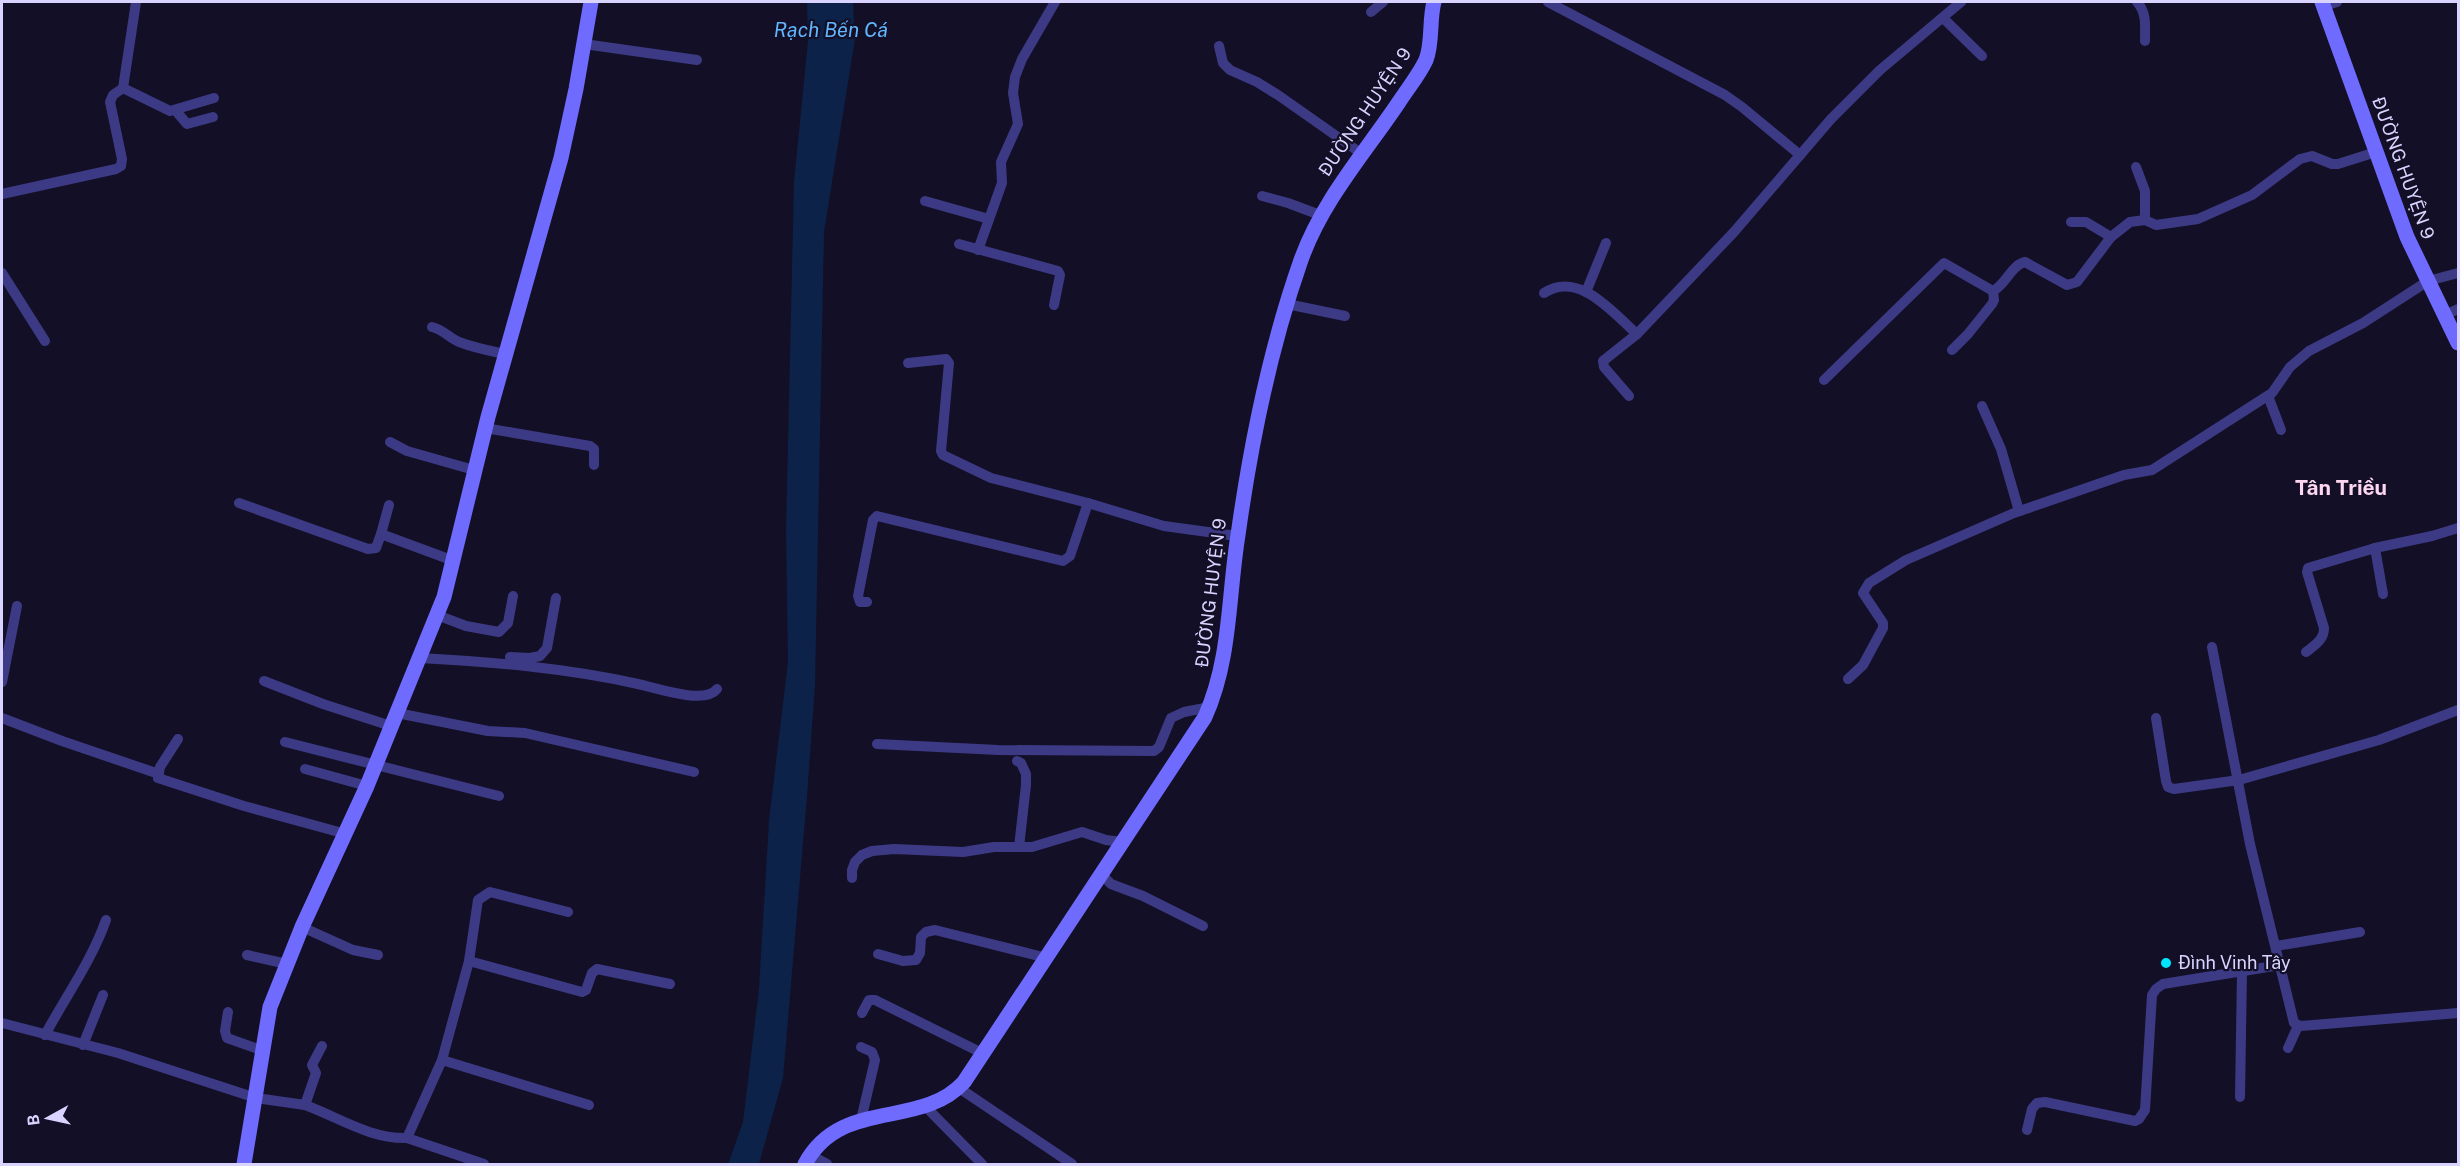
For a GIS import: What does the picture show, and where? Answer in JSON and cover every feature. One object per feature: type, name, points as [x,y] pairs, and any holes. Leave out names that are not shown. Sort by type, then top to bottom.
[{"type":"street","points":[[2,194],[121,166],[122,159],[110,102],[113,95],[123,88],[136,2]]},
{"type":"street","points":[[244,1164],[256,1098],[261,1050],[270,1007],[422,656],[454,561],[485,428],[561,158],[591,2]]},
{"type":"street","points":[[978,250],[1002,183],[1001,162],[1018,124],[1013,93],[1015,77],[1022,60],[1055,2]]},
{"type":"street","points":[[1371,12],[1383,2]]},
{"type":"street","name":"ĐƯỜNG HUYỆN 9","points":[[815,1161],[833,1133],[861,1120],[942,1100],[959,1088],[984,1054],[1170,773],[1210,707],[1220,679],[1229,629],[1237,536],[1262,402],[1301,259],[1320,215],[1426,58],[1434,2]]},
{"type":"street","points":[[1548,2],[1725,95],[1800,155]]},
{"type":"street","points":[[1629,396],[1602,363],[1637,334],[1734,232],[1831,119],[1880,70],[1961,2]]},
{"type":"street","points":[[2137,2],[2144,10],[2145,41]]},
{"type":"street","name":"ĐƯỜNG HUYỆN 9","points":[[2328,3],[2376,152],[2408,237],[2428,281],[2452,312],[2458,343]]},
{"type":"street","points":[[1943,18],[1982,56]]},
{"type":"street","points":[[584,44],[697,60]]},
{"type":"street","points":[[1219,46],[1223,63],[1230,70],[1278,95],[1362,154]]},
{"type":"street","points":[[123,88],[161,108],[176,111],[214,98]]},
{"type":"street","points":[[176,111],[187,124],[213,117]]},
{"type":"street","points":[[1993,291],[1998,289],[2019,265],[2025,262],[2031,263],[2067,285],[2072,285],[2078,282],[2111,237],[2130,222],[2145,219],[2156,225],[2198,219],[2252,195],[2300,159],[2312,156],[2338,164],[2376,152]]},
{"type":"street","points":[[2136,167],[2145,191],[2145,219]]},
{"type":"street","points":[[1262,196],[1320,215]]},
{"type":"street","points":[[926,201],[989,219]]},
{"type":"street","points":[[2071,222],[2086,222],[2111,237]]},
{"type":"street","points":[[1586,292],[1606,243]]},
{"type":"street","points":[[959,244],[1058,271],[1060,275],[1054,304]]},
{"type":"street","points":[[1824,380],[1944,263],[1993,291]]},
{"type":"street","points":[[2,273],[45,341]]},
{"type":"street","points":[[1848,679],[1863,665],[1883,628],[1883,623],[1863,593],[1869,583],[1906,560],[2019,511],[2124,475],[2152,470],[2268,396],[2278,387],[2290,367],[2308,351],[2363,323],[2428,281],[2458,273]]},
{"type":"street","points":[[1544,293],[1560,286],[1586,292],[1637,334]]},
{"type":"street","points":[[1952,350],[1992,304],[1993,291]]},
{"type":"street","points":[[1287,304],[1345,316]]},
{"type":"street","points":[[432,327],[443,329],[453,339],[463,344],[506,354]]},
{"type":"street","points":[[908,363],[939,358],[946,359],[950,363],[943,455],[992,478],[1164,526],[1237,536]]},
{"type":"street","points":[[2268,396],[2281,430]]},
{"type":"street","points":[[1982,406],[2001,449],[2019,511]]},
{"type":"street","points":[[485,428],[590,446],[596,454],[594,465]]},
{"type":"street","points":[[390,442],[407,452],[474,470]]},
{"type":"street","points":[[239,503],[368,549],[376,548],[389,505]]},
{"type":"street","points":[[867,602],[860,602],[858,596],[874,518],[1063,561],[1070,556],[1088,503]]},
{"type":"street","points":[[2306,652],[2324,635],[2324,628],[2307,572],[2308,568],[2375,548],[2458,528]]},
{"type":"street","points":[[381,534],[454,561]]},
{"type":"street","points":[[2375,548],[2383,594]]},
{"type":"street","points":[[437,615],[466,626],[499,633],[508,623],[513,596]]},
{"type":"street","points":[[422,656],[530,658],[540,656],[547,648],[556,598]]},
{"type":"street","points":[[2,682],[16,606]]},
{"type":"street","points":[[2212,647],[2250,844],[2293,1020],[2298,1026]]},
{"type":"street","points":[[422,656],[518,665],[626,681],[692,696],[708,696],[717,689]]},
{"type":"street","points":[[264,681],[323,704],[394,720],[525,733],[694,772]]},
{"type":"street","points":[[877,744],[998,750],[1154,751],[1159,747],[1171,718],[1184,712],[1210,707]]},
{"type":"street","points":[[2156,718],[2166,781],[2168,787],[2174,789],[2239,780],[2379,740],[2458,710]]},
{"type":"street","points":[[2,718],[159,774]]},
{"type":"street","points":[[178,739],[160,767],[158,778],[244,806],[346,834]]},
{"type":"street","points":[[285,742],[499,796]]},
{"type":"street","points":[[1017,761],[1021,763],[1026,774],[1019,847]]},
{"type":"street","points":[[305,769],[367,786]]},
{"type":"street","points":[[852,878],[855,862],[862,855],[872,851],[894,849],[963,852],[994,847],[1032,847],[1082,832],[1122,843]]},
{"type":"street","points":[[1101,874],[1111,884],[1143,896],[1203,926]]},
{"type":"street","points":[[407,1138],[442,1060],[469,961],[478,900],[486,892],[568,912]]},
{"type":"street","points":[[45,1035],[80,978],[106,920]]},
{"type":"street","points":[[303,927],[353,950],[378,955]]},
{"type":"street","points":[[878,954],[903,961],[916,960],[920,954],[921,937],[926,932],[935,930],[1047,958]]},
{"type":"street","points":[[2276,946],[2360,932]]},
{"type":"street","points":[[247,955],[287,964]]},
{"type":"street","points":[[469,961],[582,992],[586,990],[592,973],[597,969],[670,984]]},
{"type":"street","points":[[2027,1130],[2032,1109],[2037,1103],[2045,1102],[2139,1119],[2145,1110],[2152,995],[2156,988],[2163,984],[2280,965]]},
{"type":"street","points":[[2240,1097],[2242,971]]},
{"type":"street","points":[[83,1045],[103,994]]},
{"type":"street","points":[[862,1013],[869,1000],[875,1000],[984,1054]]},
{"type":"street","points":[[228,1012],[225,1031],[227,1038],[261,1050]]},
{"type":"street","points":[[2298,1026],[2458,1012]]},
{"type":"street","points":[[2,1023],[118,1053],[256,1098],[304,1105],[330,1114],[368,1132],[407,1138],[484,1164]]},
{"type":"street","points":[[2288,1048],[2298,1026]]},
{"type":"street","points":[[304,1105],[316,1073],[312,1065],[322,1046]]},
{"type":"street","points":[[861,1047],[872,1052],[875,1060],[861,1120]]},
{"type":"street","points":[[442,1060],[590,1105]]},
{"type":"street","points":[[959,1088],[1072,1164]]},
{"type":"street","points":[[925,1106],[982,1164]]},
{"type":"water","name":"Rạch Bến Cá","points":[[807,2],[853,2],[855,39],[824,232],[815,685],[783,1078],[759,1164],[728,1164],[743,1122],[759,989],[769,820],[788,662],[786,531],[794,182],[808,41]]},
{"type":"place","name":"Đình Vinh Tây","points":[[2166,963]]},
{"type":"district","name":"Tân Triều","points":[[2341,488]]}]
